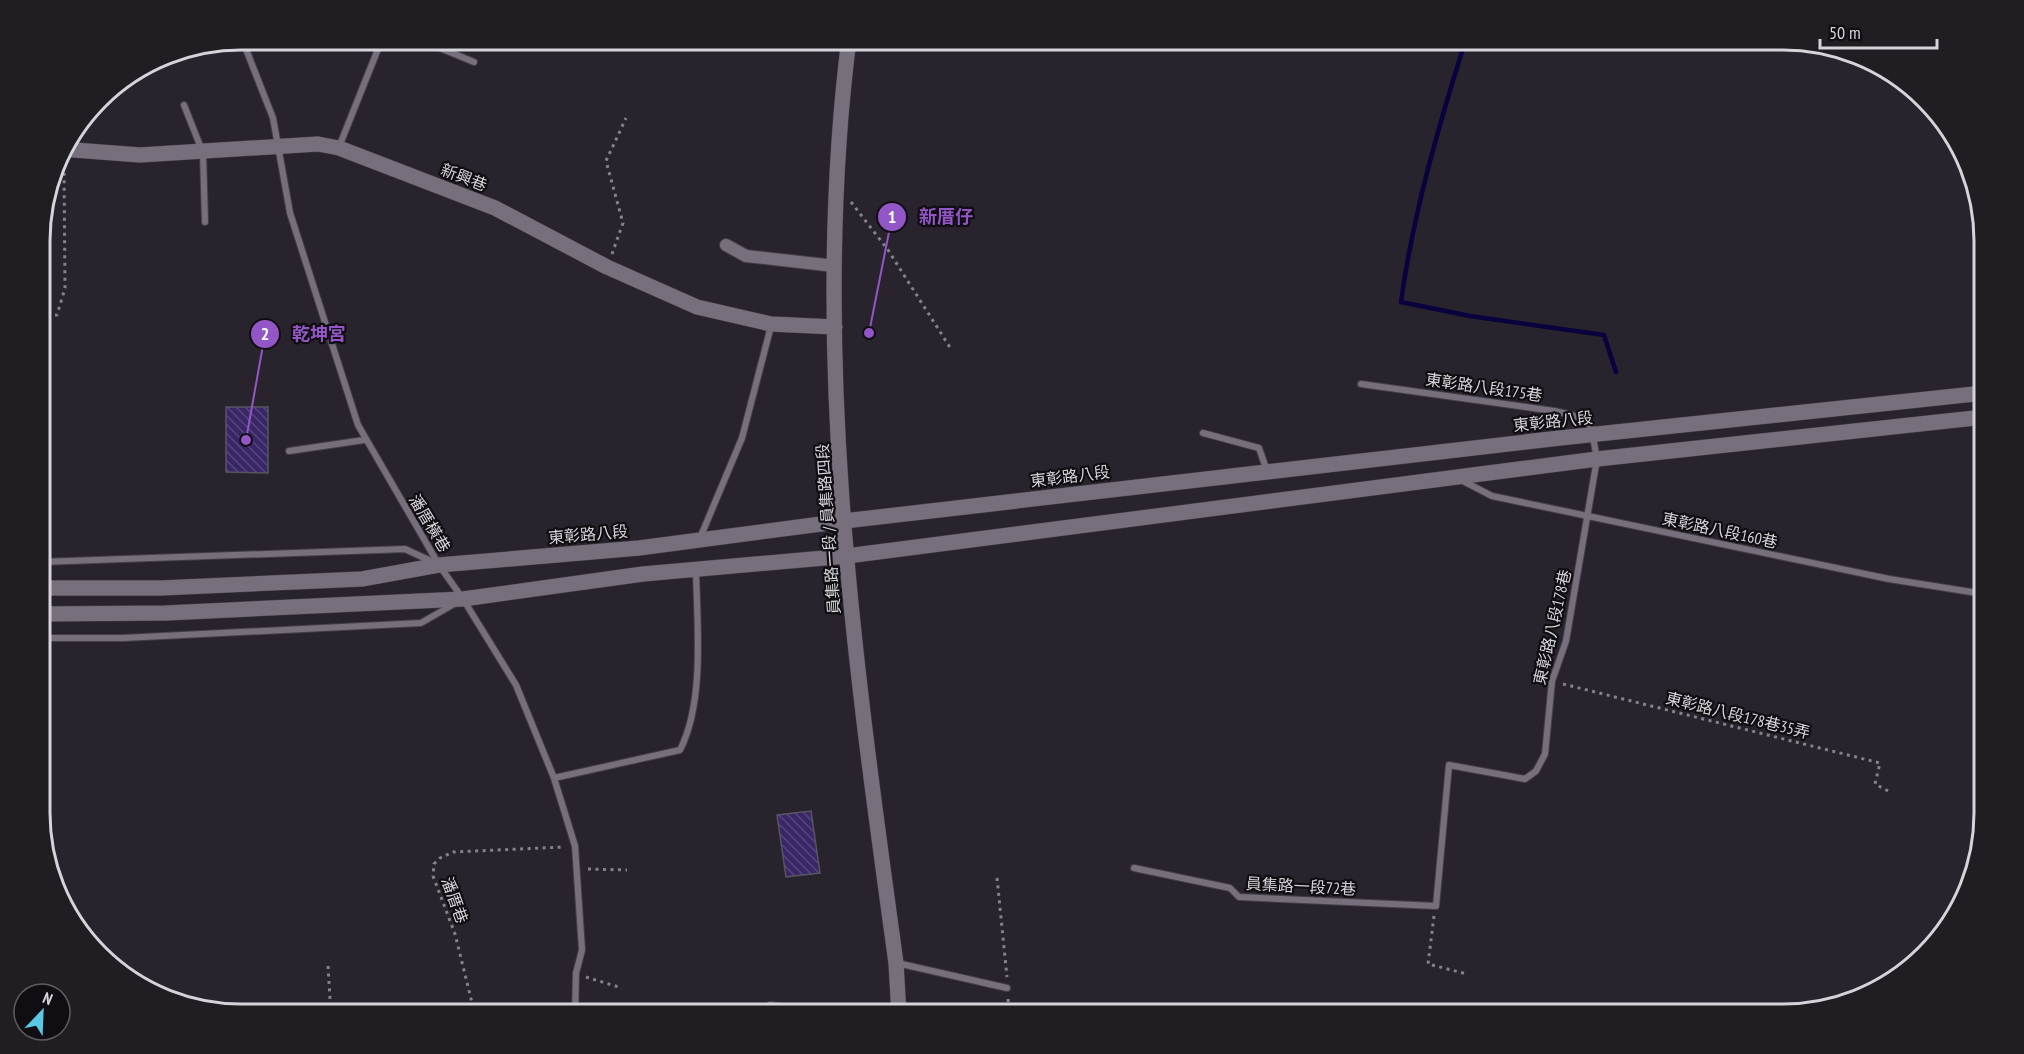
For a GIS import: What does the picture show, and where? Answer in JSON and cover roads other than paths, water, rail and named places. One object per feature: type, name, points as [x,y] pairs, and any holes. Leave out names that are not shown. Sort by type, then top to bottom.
[{"type":"street","name":"員集路一段 / 員集路四段","points":[[848,49],[836,182],[835,266],[835,327],[844,521],[896,963],[898,1004]]},
{"type":"street","name":"新興巷","points":[[72,151],[140,155],[203,153],[318,144],[339,148],[495,208],[607,267],[697,307],[771,324],[835,327]]},
{"type":"street","points":[[726,245],[746,256],[835,266]]},
{"type":"street","name":"東彰路八段","points":[[50,588],[161,588],[362,579],[439,565],[639,548],[700,538],[1267,472],[1974,394]]},
{"type":"street","points":[[50,614],[166,613],[464,599],[643,574],[847,556],[1596,459],[1974,418]]},
{"type":"lane","name":"潘厝橫巷","points":[[246,49],[273,118],[290,213],[364,440],[439,565],[464,599],[516,685],[554,778],[575,846],[582,950],[576,974],[575,1004]]},
{"type":"lane","points":[[339,148],[378,49]]},
{"type":"lane","points":[[442,49],[474,62]]},
{"type":"lane","points":[[184,105],[203,153],[205,222]]},
{"type":"lane","points":[[700,538],[742,438],[771,324]]},
{"type":"lane","name":"東彰路八段175巷","points":[[1361,384],[1554,411],[1572,415],[1591,426],[1594,435]]},
{"type":"lane","points":[[1203,433],[1259,448],[1267,472]]},
{"type":"lane","name":"東彰路八段178巷","points":[[1436,906],[1449,765],[1525,779],[1536,771],[1545,754],[1552,681],[1566,641],[1588,517],[1596,459],[1594,435]]},
{"type":"lane","points":[[289,451],[364,440]]},
{"type":"lane","name":"東彰路八段160巷","points":[[1455,477],[1492,496],[1889,579],[1974,592]]},
{"type":"lane","points":[[50,562],[405,549],[439,565]]},
{"type":"lane","points":[[554,778],[680,750],[693,713],[697,646],[696,570]]},
{"type":"lane","points":[[50,638],[123,638],[421,623],[464,599]]},
{"type":"lane","name":"員集路一段72巷","points":[[1134,868],[1230,888],[1239,897],[1436,906]]},
{"type":"lane","points":[[896,963],[1007,988]]},
{"type":"waterway","points":[[1463,49],[1428,169],[1412,236],[1401,302],[1470,316],[1604,335],[1616,372]]},
{"type":"place","name":"新厝仔","points":[[869,333]]},
{"type":"place","name":"乾坤宮","points":[[246,440]]}]
